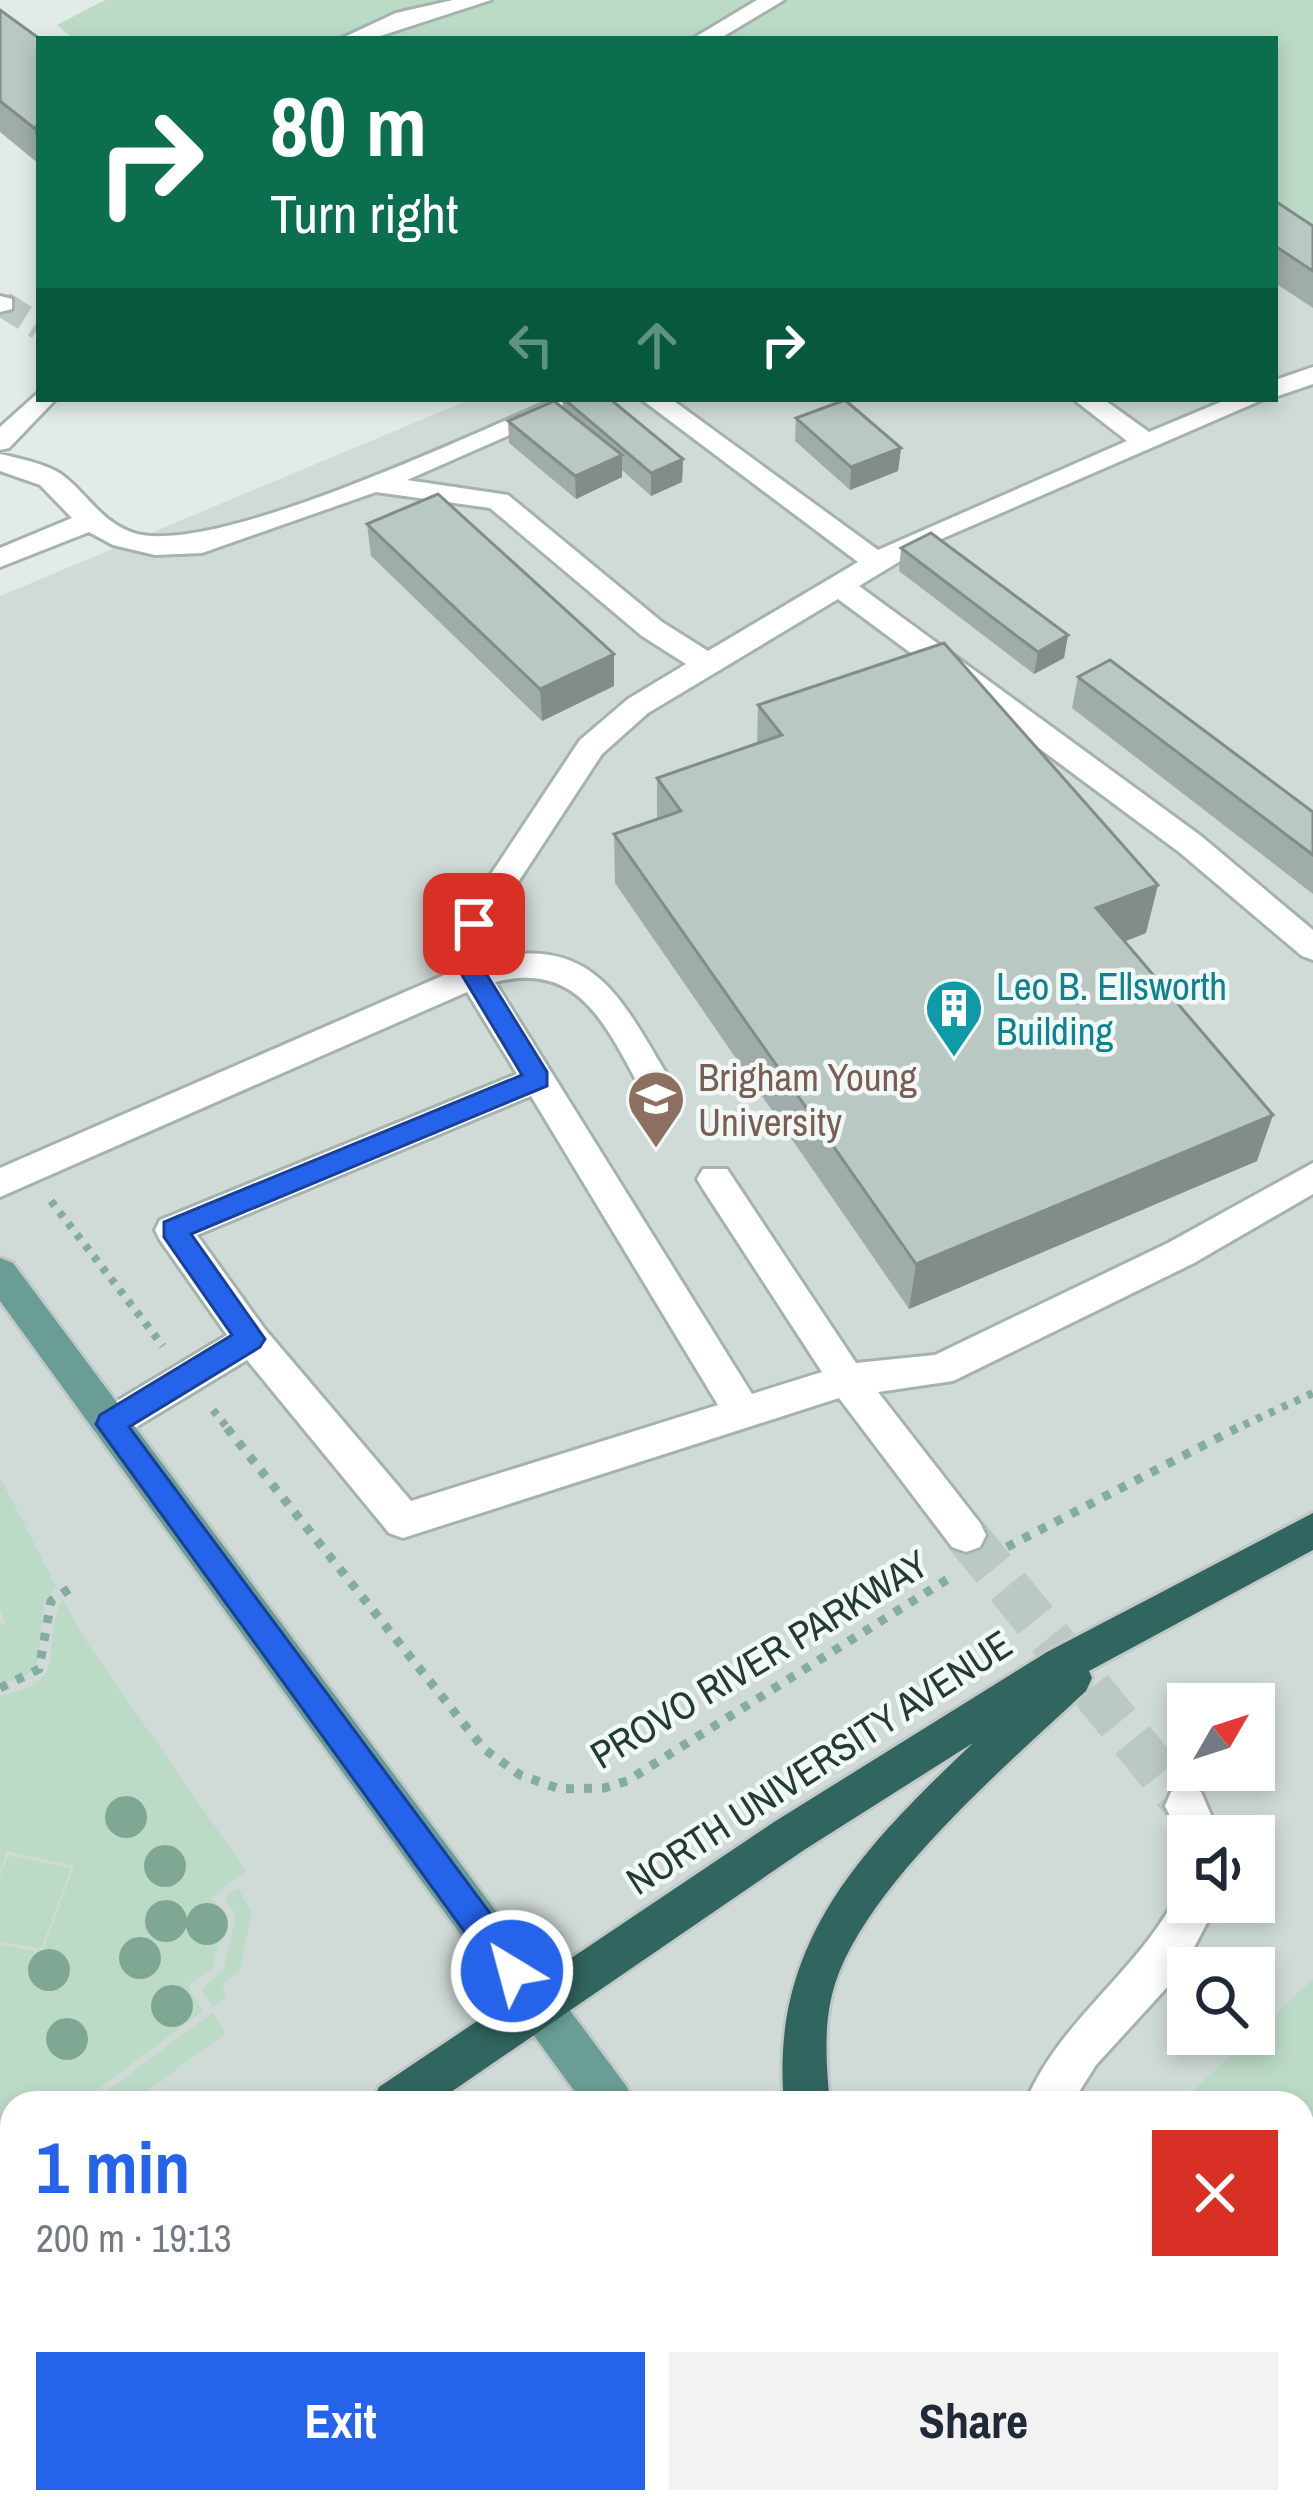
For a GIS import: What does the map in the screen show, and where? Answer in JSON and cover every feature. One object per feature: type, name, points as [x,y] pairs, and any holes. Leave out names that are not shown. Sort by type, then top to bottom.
[{"type":"highway","name":"NORTH UNIVERSITY AVENUE","points":[[413,2091],[789,1836],[1123,1631],[1313,1530]]},
{"type":"highway","points":[[807,2091],[808,2015],[818,1969],[845,1924],[895,1857],[1004,1740],[1123,1631]]},
{"type":"main road","points":[[0,1273],[602,2091]]},
{"type":"street","points":[[359,36],[404,18],[480,0]]},
{"type":"street","points":[[709,36],[772,0]]},
{"type":"street","points":[[1278,388],[1313,375]]},
{"type":"street","points":[[0,442],[40,402]]},
{"type":"street","points":[[0,462],[50,479],[90,521],[123,538],[154,546],[202,544],[374,483],[571,402]]},
{"type":"street","points":[[658,402],[878,563]]},
{"type":"street","points":[[1090,402],[1147,442]]},
{"type":"street","points":[[743,1414],[474,975],[474,924],[591,747],[638,706],[914,540],[1244,402]]},
{"type":"street","points":[[374,483],[498,501],[652,629],[709,665]]},
{"type":"street","points":[[0,558],[90,521]]},
{"type":"street","points":[[841,586],[1190,844],[1313,948]]},
{"type":"street","points":[[14,1176],[474,975],[514,962],[559,963],[590,982],[660,1092]]},
{"type":"street","points":[[538,1079],[173,1230],[250,1339],[403,1521],[847,1380],[940,1370],[1181,1253],[1313,1177]]},
{"type":"street","points":[[715,1179],[847,1380],[977,1552]]},
{"type":"street","points":[[110,1424],[250,1339]]},
{"type":"street","points":[[1054,2091],[1095,2026],[1126,2001],[1185,1934],[1189,1923]]},
{"type":"path","name":"PROVO RIVER PARKWAY","points":[[14,1176],[187,1377],[466,1732],[498,1765],[550,1786],[593,1794],[627,1781],[977,1552],[1313,1393]]},
{"type":"path","points":[[0,1688],[34,1680],[43,1670],[51,1601],[75,1585]]},
{"type":"shaded area","name":"Brigham Young University","points":[[1278,216],[1313,239],[1313,2091],[0,2091],[0,596],[464,402],[1278,402]]},
{"type":"green space","points":[[105,0],[1313,0],[1313,240],[1278,217],[1278,36],[70,36],[57,25]]},
{"type":"green space","points":[[0,1477],[56,1586],[44,1604],[37,1666],[22,1679],[0,1682],[0,1626],[6,1623],[0,1610]]},
{"type":"green space","points":[[63,1599],[82,1635],[246,1871],[211,1898],[225,1917],[212,1968],[188,1986],[203,2011],[95,2091],[0,2091],[0,1944],[42,1953],[74,1866],[7,1851],[0,1870],[0,1696],[23,1690],[46,1672]]},
{"type":"green space","points":[[8,1855],[71,1868],[41,1949],[0,1941],[0,1877]]},
{"type":"green space","points":[[238,1888],[252,1912],[240,1970],[222,1984],[227,1996],[213,2007],[201,1989],[223,1971],[236,1917],[225,1898]]},
{"type":"green space","points":[[1313,1979],[1313,2091],[1193,2091],[1231,2055],[1275,2055],[1275,2014]]},
{"type":"green space","points":[[212,2013],[226,2033],[146,2091],[107,2091]]},
{"type":"building","points":[[0,10],[36,36],[36,127],[0,101]]},
{"type":"building","points":[[1278,203],[1313,226],[1313,271],[1278,248]]},
{"type":"building","points":[[555,402],[622,455],[575,476],[508,421]]},
{"type":"building","points":[[568,402],[614,402],[683,459],[651,473]]},
{"type":"building","points":[[847,402],[901,448],[851,467],[796,418]]},
{"type":"building","points":[[438,494],[614,654],[540,689],[367,524]]},
{"type":"building","points":[[931,533],[1068,635],[1038,652],[901,548]]},
{"type":"building","name":"Leo B. Ellsworth Building","points":[[944,643],[1158,885],[1096,908],[1273,1115],[916,1264],[614,834],[681,811],[657,778],[782,735],[758,705]]},
{"type":"building","points":[[1110,660],[1313,812],[1313,855],[1078,677]]},
{"type":"tunnel","points":[[3,304],[36,325]]},
{"type":"tunnel","points":[[966,1535],[1186,1806]]},
{"type":"place","name":"Leo B. Ellsworth Building","points":[[954,1059]]},
{"type":"place","name":"Brigham Young University","points":[[656,1150]]},
{"type":"route","points":[[474,924],[474,975],[538,1079],[173,1230],[250,1339],[110,1424],[512,1971]]}]
